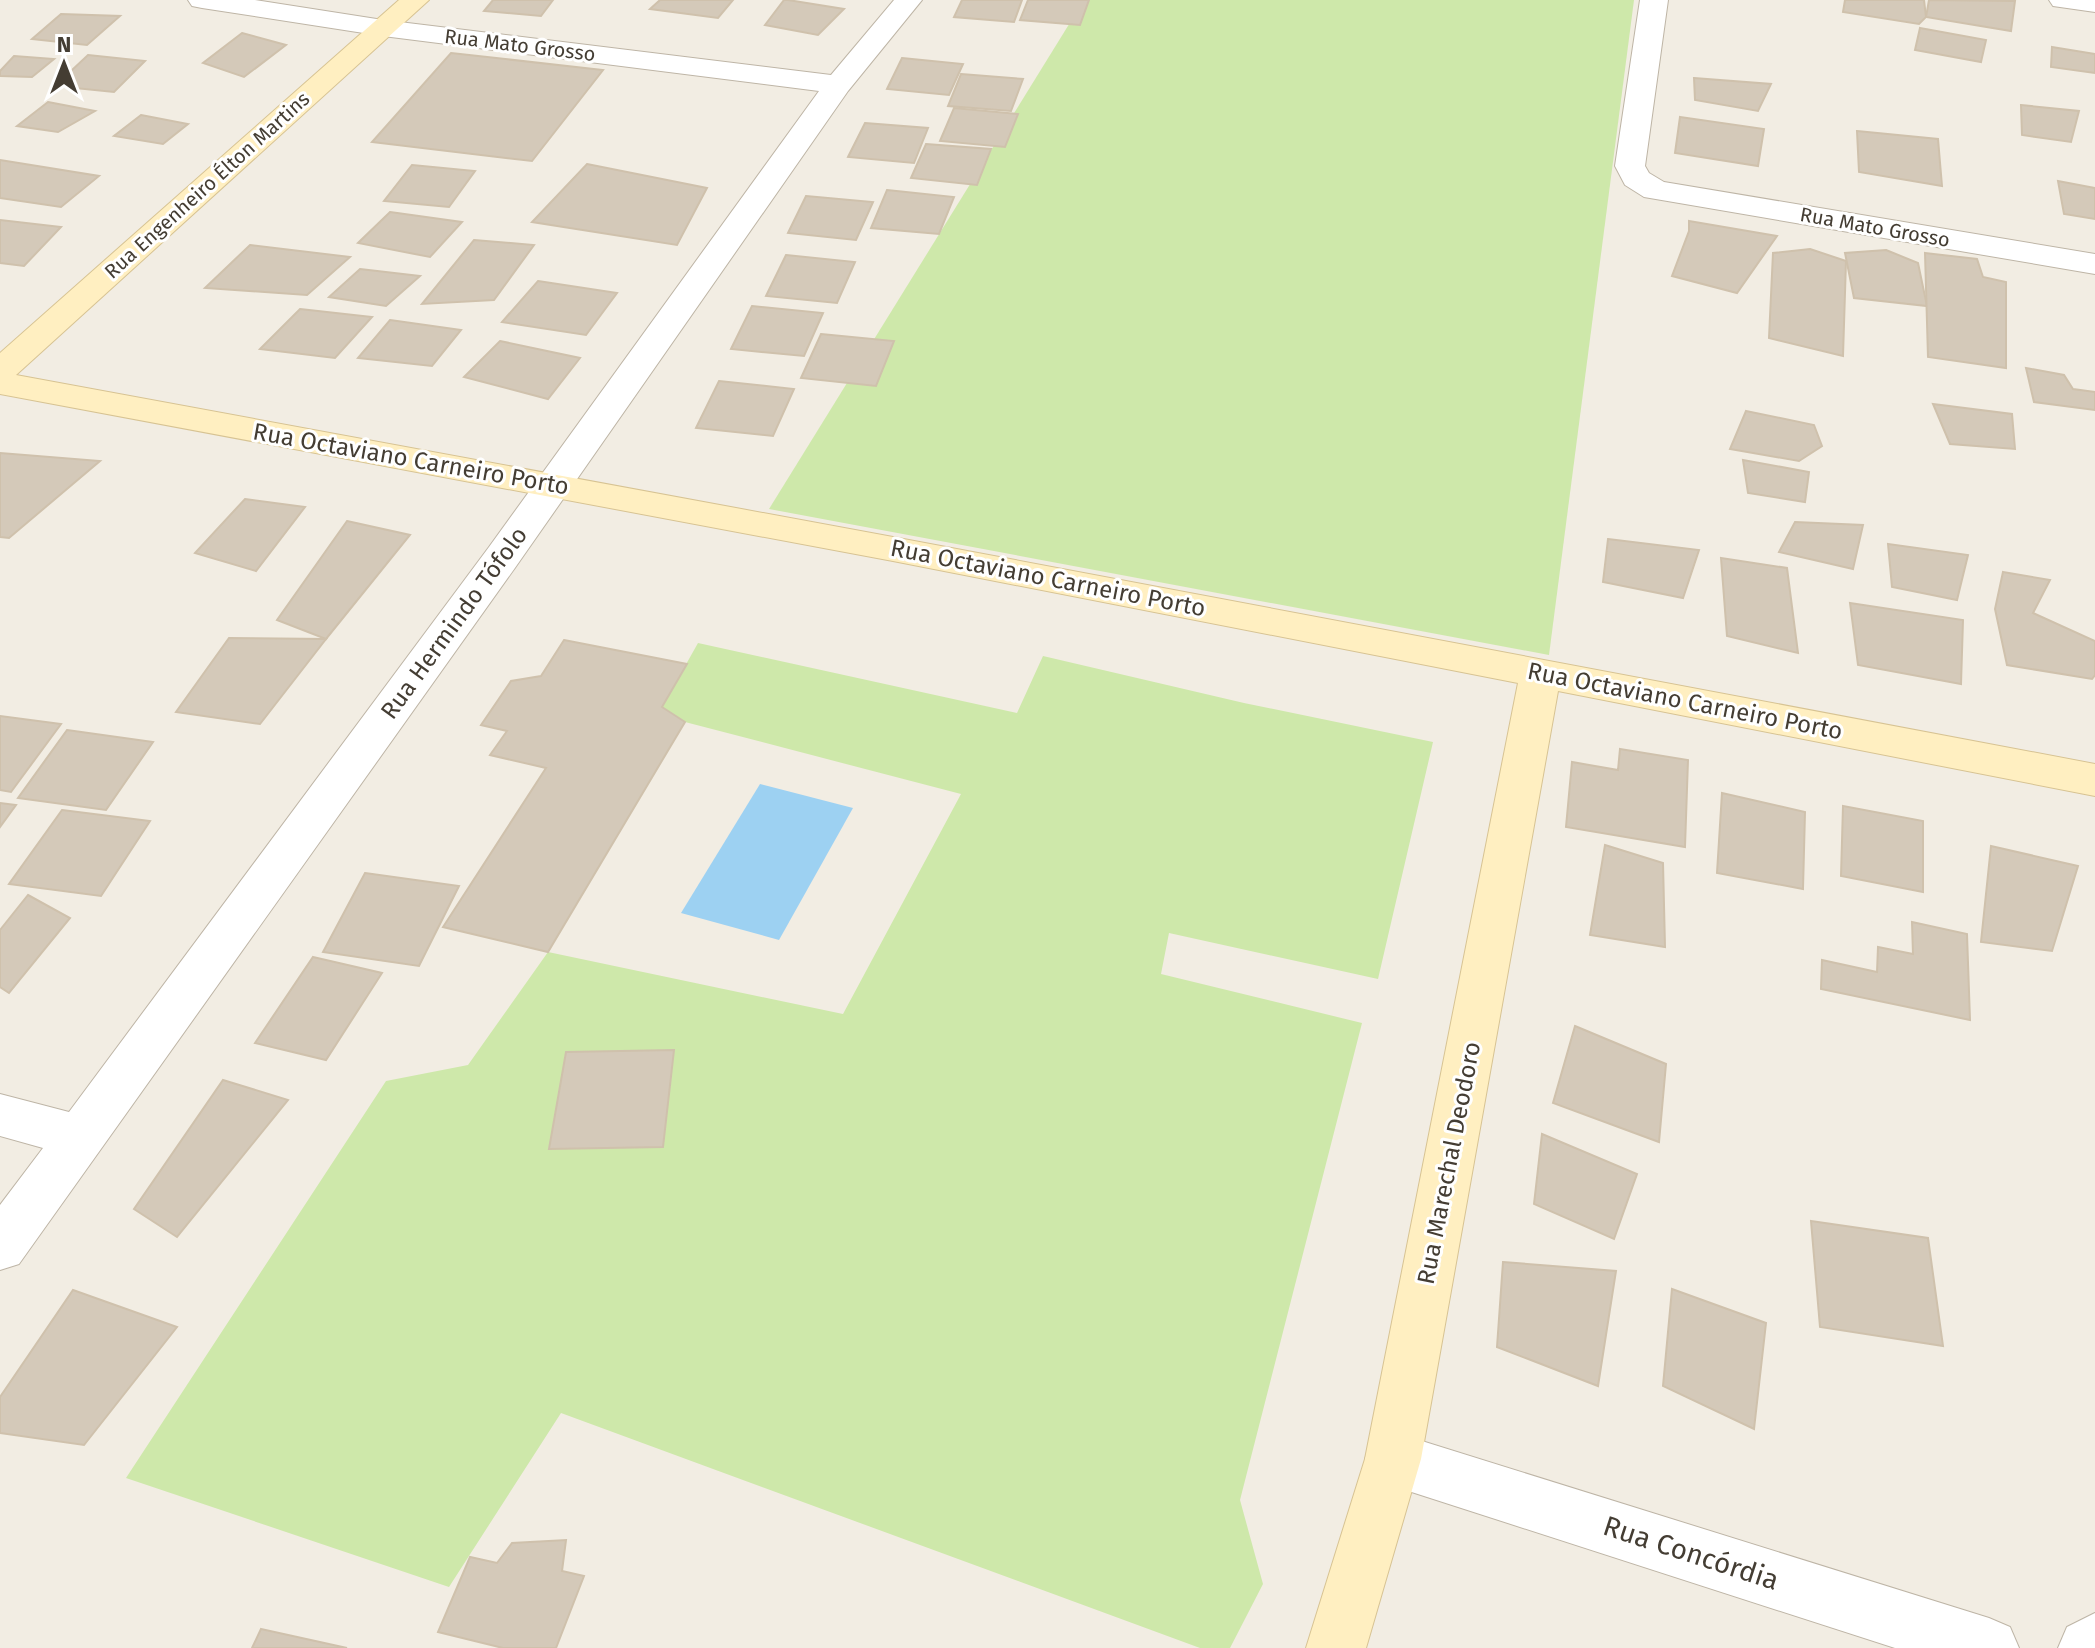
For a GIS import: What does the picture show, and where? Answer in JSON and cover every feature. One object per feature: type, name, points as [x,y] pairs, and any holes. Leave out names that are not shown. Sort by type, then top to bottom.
[{"type":"street","name":"Rua Mato Grosso","points":[[202,0],[383,28],[838,85]]},
{"type":"street","name":"Rua Engenheiro Élton Martins","points":[[0,371],[415,0]]},
{"type":"street","name":"Rua Hermindo Tófolo","points":[[0,1247],[553,485],[838,85],[908,0]]},
{"type":"street","name":"Rua Mato Grosso","points":[[1654,0],[1630,166],[1636,178],[1655,190],[2095,264]]},
{"type":"street","points":[[2063,0],[2095,4]]},
{"type":"street","name":"Rua Octaviano Carneiro Porto","points":[[0,383],[553,485],[2095,780]]},
{"type":"street","name":"Rua Marechal Deodoro","points":[[1336,1648],[1393,1459],[1541,673]]},
{"type":"street","points":[[0,1115],[78,1136]]},
{"type":"street","name":"Rua Concórdia","points":[[1393,1459],[1989,1648]]},
{"type":"street","points":[[2088,1648],[2095,1643]]},
{"type":"green space","points":[[1084,0],[1634,0],[1549,655],[769,509]]},
{"type":"green space","points":[[698,643],[1017,713],[1043,656],[1244,703],[1433,742],[1378,979],[1169,933],[1161,974],[1362,1023],[1240,1500],[1263,1584],[1230,1648],[1200,1648],[561,1413],[449,1587],[126,1478],[386,1081],[468,1065],[548,952],[843,1014],[961,794],[685,722],[662,707]]},
{"type":"water","points":[[760,784],[853,808],[779,940],[681,913]]},
{"type":"building","points":[[493,0],[553,0],[541,16],[484,11]]},
{"type":"building","points":[[660,0],[733,0],[718,18],[650,9]]},
{"type":"building","points":[[784,0],[844,9],[818,35],[765,25]]},
{"type":"building","points":[[962,0],[1022,0],[1014,22],[954,17]]},
{"type":"building","points":[[1028,0],[1089,0],[1080,25],[1020,20]]},
{"type":"building","points":[[1845,0],[1924,0],[1926,17],[1919,24],[1843,12]]},
{"type":"building","points":[[1929,0],[2015,1],[2011,31],[1926,17]]},
{"type":"building","points":[[61,14],[120,16],[87,45],[32,39]]},
{"type":"building","points":[[1920,28],[1986,40],[1981,62],[1915,50]]},
{"type":"building","points":[[242,33],[286,45],[244,77],[203,63]]},
{"type":"building","points":[[2052,47],[2095,54],[2095,73],[2051,67]]},
{"type":"building","points":[[451,53],[603,70],[532,161],[372,142]]},
{"type":"building","points":[[88,55],[145,61],[114,92],[55,86]]},
{"type":"building","points":[[14,56],[54,59],[32,77],[0,76],[0,71]]},
{"type":"building","points":[[902,58],[963,64],[949,95],[887,89]]},
{"type":"building","points":[[961,74],[1023,79],[1011,111],[948,106]]},
{"type":"building","points":[[1694,78],[1771,84],[1758,111],[1695,100]]},
{"type":"building","points":[[48,102],[95,111],[58,132],[17,126]]},
{"type":"building","points":[[2021,105],[2079,111],[2071,142],[2022,135]]},
{"type":"building","points":[[954,108],[1018,114],[1005,147],[940,141]]},
{"type":"building","points":[[141,115],[188,124],[163,144],[114,136]]},
{"type":"building","points":[[1680,117],[1764,129],[1758,166],[1675,153]]},
{"type":"building","points":[[865,123],[928,128],[914,163],[848,157]]},
{"type":"building","points":[[1857,131],[1938,139],[1942,186],[1859,172]]},
{"type":"building","points":[[926,144],[991,149],[977,185],[911,178]]},
{"type":"building","points":[[0,160],[99,176],[61,207],[0,198]]},
{"type":"building","points":[[587,164],[707,188],[677,245],[532,222]]},
{"type":"building","points":[[412,165],[475,171],[449,207],[384,201]]},
{"type":"building","points":[[2058,181],[2095,188],[2095,219],[2064,214]]},
{"type":"building","points":[[887,190],[954,197],[939,234],[871,228]]},
{"type":"building","points":[[806,196],[873,202],[856,240],[788,233]]},
{"type":"building","points":[[390,212],[462,222],[430,257],[358,243]]},
{"type":"building","points":[[0,220],[61,227],[24,266],[0,263]]},
{"type":"building","points":[[1689,221],[1777,236],[1737,293],[1672,276],[1689,231]]},
{"type":"building","points":[[474,240],[534,245],[494,300],[422,304]]},
{"type":"building","points":[[250,245],[350,257],[307,295],[205,288]]},
{"type":"building","points":[[1810,249],[1846,261],[1843,356],[1769,338],[1773,253]]},
{"type":"building","points":[[1886,250],[1918,263],[1927,306],[1854,298],[1845,253]]},
{"type":"building","points":[[1925,253],[1977,259],[1983,277],[2006,282],[2006,368],[1928,357]]},
{"type":"building","points":[[786,255],[855,262],[837,303],[766,296]]},
{"type":"building","points":[[360,269],[420,276],[386,306],[329,297]]},
{"type":"building","points":[[538,281],[617,293],[586,335],[502,322]]},
{"type":"building","points":[[752,306],[823,313],[804,356],[731,349]]},
{"type":"building","points":[[300,309],[372,317],[335,358],[260,349]]},
{"type":"building","points":[[390,320],[461,330],[432,366],[358,358]]},
{"type":"building","points":[[821,334],[894,341],[876,386],[801,378]]},
{"type":"building","points":[[500,341],[580,358],[548,399],[464,377]]},
{"type":"building","points":[[2026,368],[2064,375],[2073,389],[2095,392],[2095,410],[2034,402]]},
{"type":"building","points":[[719,381],[794,389],[773,436],[696,428]]},
{"type":"building","points":[[1933,404],[2012,414],[2015,449],[1950,444]]},
{"type":"building","points":[[1746,411],[1814,425],[1822,446],[1799,461],[1730,449]]},
{"type":"building","points":[[0,453],[100,461],[9,538],[0,537]]},
{"type":"building","points":[[1743,460],[1809,472],[1805,502],[1748,493]]},
{"type":"building","points":[[245,499],[305,507],[256,571],[195,553]]},
{"type":"building","points":[[347,521],[410,535],[326,639],[277,620]]},
{"type":"building","points":[[1795,522],[1863,525],[1853,569],[1779,552]]},
{"type":"building","points":[[1608,539],[1699,550],[1683,598],[1603,582]]},
{"type":"building","points":[[1888,544],[1968,555],[1957,600],[1892,587]]},
{"type":"building","points":[[1721,558],[1787,568],[1798,653],[1727,636]]},
{"type":"building","points":[[2003,572],[2050,580],[2033,613],[2095,641],[2095,675],[2092,679],[2007,665],[1995,609]]},
{"type":"building","points":[[1850,603],[1963,620],[1961,684],[1858,665]]},
{"type":"building","points":[[229,638],[326,639],[260,724],[176,712]]},
{"type":"building","points":[[564,640],[687,664],[662,707],[685,722],[548,952],[443,927],[546,768],[490,755],[507,731],[481,725],[511,681],[541,676]]},
{"type":"building","points":[[0,716],[61,724],[11,792],[0,790]]},
{"type":"building","points":[[67,730],[153,742],[106,810],[18,798]]},
{"type":"building","points":[[1620,749],[1688,760],[1685,847],[1566,827],[1572,762],[1618,770]]},
{"type":"building","points":[[1722,793],[1805,812],[1803,889],[1717,873]]},
{"type":"building","points":[[0,803],[16,805],[0,827]]},
{"type":"building","points":[[1843,806],[1923,821],[1923,892],[1841,876]]},
{"type":"building","points":[[62,810],[150,821],[101,896],[9,884]]},
{"type":"building","points":[[1605,845],[1663,863],[1665,947],[1590,935]]},
{"type":"building","points":[[1991,846],[2078,866],[2052,951],[1981,942]]},
{"type":"building","points":[[365,873],[459,886],[419,966],[323,952]]},
{"type":"building","points":[[28,895],[70,918],[9,993],[0,987],[0,930]]},
{"type":"building","points":[[1912,922],[1967,934],[1970,1020],[1821,989],[1822,960],[1877,972],[1878,947],[1913,954]]},
{"type":"building","points":[[313,957],[382,973],[326,1060],[255,1043]]},
{"type":"building","points":[[1575,1026],[1666,1064],[1659,1142],[1553,1103]]},
{"type":"building","points":[[674,1050],[663,1147],[549,1149],[566,1052]]},
{"type":"building","points":[[223,1080],[288,1100],[177,1237],[134,1209]]},
{"type":"building","points":[[1542,1134],[1637,1174],[1614,1239],[1534,1204]]},
{"type":"building","points":[[1811,1221],[1928,1238],[1943,1346],[1820,1327]]},
{"type":"building","points":[[1503,1262],[1616,1271],[1598,1386],[1497,1347]]},
{"type":"building","points":[[1672,1289],[1766,1323],[1754,1429],[1663,1386]]},
{"type":"building","points":[[73,1290],[177,1327],[84,1445],[0,1433],[0,1397]]},
{"type":"building","points":[[566,1540],[562,1571],[584,1576],[556,1648],[503,1648],[438,1632],[470,1557],[497,1563],[512,1543]]},
{"type":"building","points":[[261,1629],[347,1648],[252,1648]]}]
